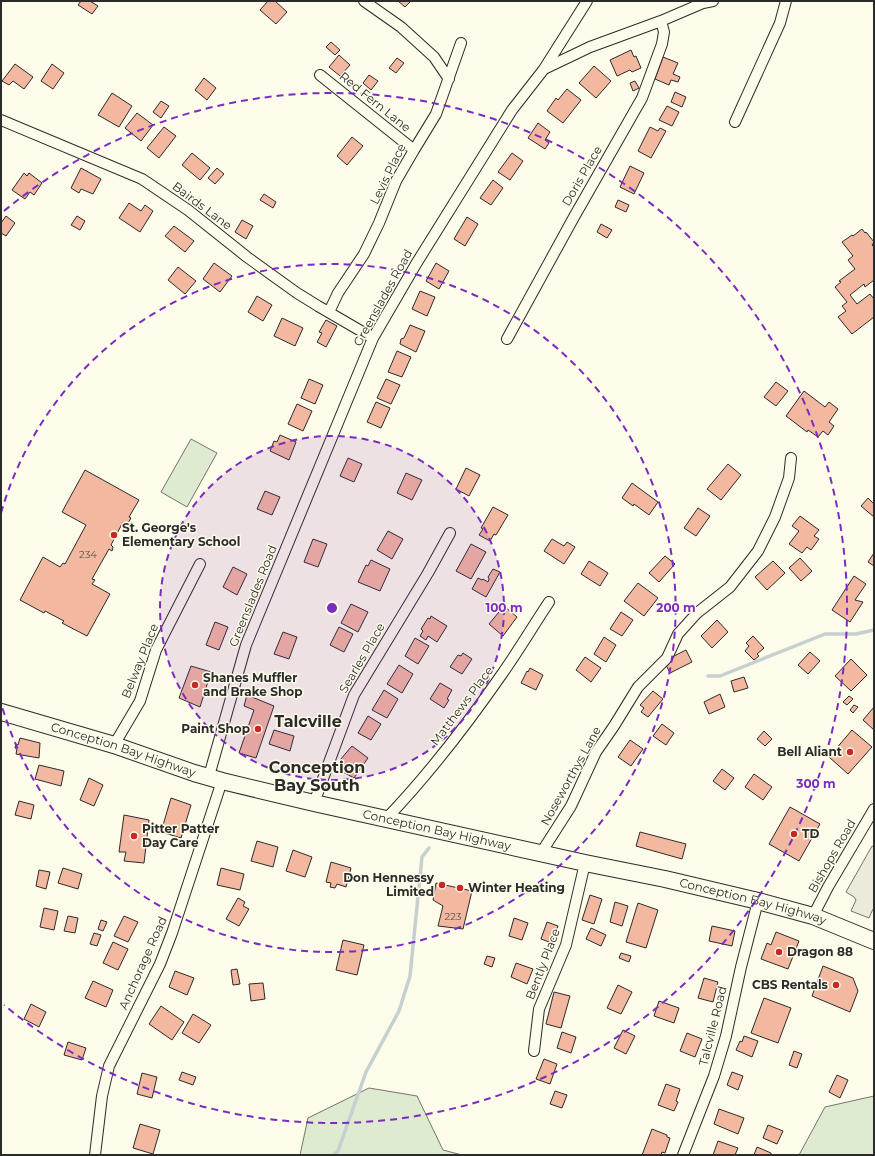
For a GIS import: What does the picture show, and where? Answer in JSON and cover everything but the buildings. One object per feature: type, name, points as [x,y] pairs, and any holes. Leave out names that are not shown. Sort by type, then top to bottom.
[{"type":"main road","name":"Conception Bay Highway","points":[[1,712],[114,745],[215,779],[314,803],[585,863],[665,879],[758,901],[813,916],[874,941]]},
{"type":"street","points":[[364,1],[401,27],[434,57],[449,79]]},
{"type":"street","points":[[544,69],[587,1]]},
{"type":"street","name":"Greenslades Road","points":[[215,779],[246,645],[373,338],[416,264],[512,110],[544,69],[590,47],[661,21],[704,3],[713,1]]},
{"type":"street","points":[[735,122],[780,23],[786,1]]},
{"type":"street","name":"Doris Place","points":[[507,339],[642,98],[662,44],[664,32],[661,21]]},
{"type":"street","name":"Levis Place","points":[[329,312],[338,293],[364,254],[379,223],[396,181],[436,114],[461,43]]},
{"type":"street","name":"Red Fern Lane","points":[[320,75],[414,150]]},
{"type":"street","name":"Bairds Lane","points":[[1,120],[142,179],[188,210],[246,257],[297,293],[373,338]]},
{"type":"street","name":"Noseworthys Lane","points":[[541,853],[571,806],[596,752],[638,687],[667,658],[678,634],[697,613],[730,587],[758,551],[775,517],[789,478],[791,458]]},
{"type":"street","name":"Searles Place","points":[[314,803],[354,695],[428,573],[450,533]]},
{"type":"street","name":"Belway Place","points":[[114,745],[140,701],[156,650],[200,564]]},
{"type":"street","name":"Matthews Place","points":[[386,819],[409,795],[484,698],[502,674],[549,602]]},
{"type":"street","name":"Anchorage Road","points":[[95,1155],[102,1096],[109,1066],[160,964],[172,933],[215,779]]},
{"type":"street","name":"Bishops Road","points":[[813,916],[828,887],[874,809]]},
{"type":"street","name":"Bently Place","points":[[534,1051],[539,1009],[566,945],[585,863]]},
{"type":"street","name":"Talcville Road","points":[[683,1155],[714,1076],[726,1036],[741,967],[758,901]]},
{"type":"green space","points":[[191,439],[217,453],[187,507],[161,492]]},
{"type":"green space","points":[[369,1088],[417,1096],[443,1150],[462,1155],[300,1155],[308,1118]]},
{"type":"green space","points":[[874,1096],[874,1155],[799,1155],[825,1107]]},
{"type":"shaded area","points":[[872,846],[874,847],[874,910],[873,909],[869,918],[851,911],[856,900],[846,892]]},
{"type":"waterway","points":[[708,676],[720,676],[825,634],[856,634],[874,630]]},
{"type":"waterway","points":[[333,1155],[338,1151],[366,1072],[399,1011],[410,976],[422,857],[429,848]]},
{"type":"place","name":"St. George's Elementary School","points":[[114,535]]},
{"type":"place","name":"Shanes Muffler and Brake Shop","points":[[195,685]]},
{"type":"place","name":"Paint Shop","points":[[258,729]]},
{"type":"place","name":"Bell Aliant","points":[[850,752]]},
{"type":"place","name":"TD","points":[[794,834]]},
{"type":"place","name":"Pitter Patter Day Care","points":[[134,836]]},
{"type":"place","name":"Don Hennessy Limited","points":[[442,885]]},
{"type":"place","name":"Winter Heating","points":[[460,888]]},
{"type":"place","name":"Dragon 88","points":[[779,952]]},
{"type":"place","name":"CBS Rentals","points":[[836,985]]},
{"type":"district","name":"Talcville","points":[[308,721]]},
{"type":"district","name":"Conception Bay South","points":[[317,776]]}]
